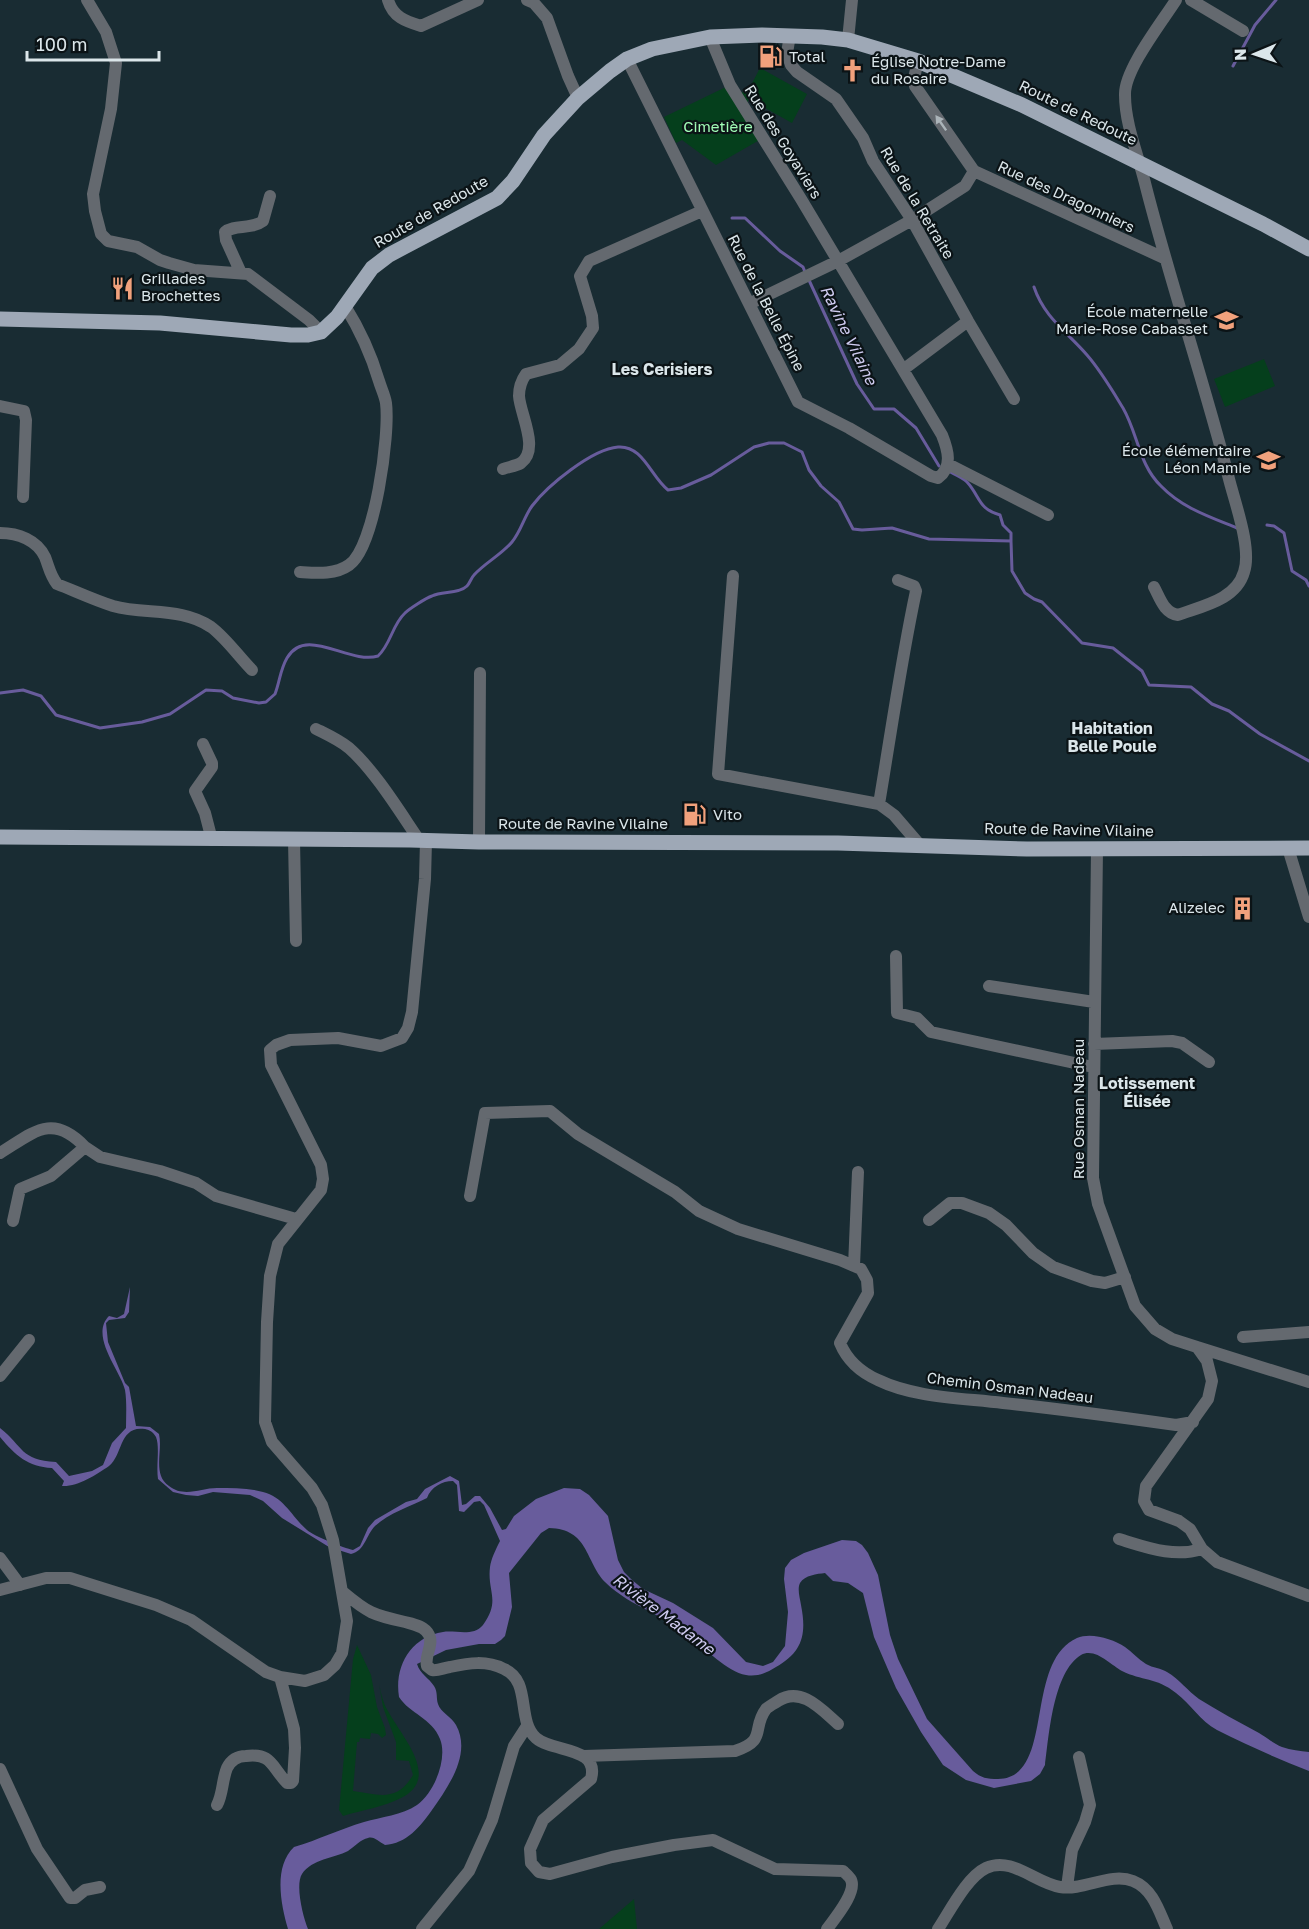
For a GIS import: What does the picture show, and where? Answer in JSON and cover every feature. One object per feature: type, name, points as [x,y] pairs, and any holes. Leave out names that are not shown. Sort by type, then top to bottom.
[{"type":"main road","name":"Route de Redoute","points":[[321,332],[337,317],[372,268],[389,255],[496,198],[513,181],[544,135],[579,98],[610,71],[627,59],[652,49],[710,37],[790,35],[848,40],[918,61],[1022,105],[1309,249]]},
{"type":"main road","points":[[0,319],[160,323],[291,335],[321,332]]},
{"type":"main road","name":"Route de Ravine Vilaine","points":[[0,837],[919,844],[1027,849],[1309,848]]},
{"type":"street","points":[[87,0],[106,32],[116,63],[111,109],[93,194],[94,211],[101,234],[108,241],[124,242],[169,263],[194,270],[241,273],[254,278],[309,320],[321,332]]},
{"type":"street","points":[[388,0],[400,19],[421,26],[478,0]]},
{"type":"street","points":[[527,0],[534,3],[547,18],[568,76],[579,98]]},
{"type":"street","points":[[848,40],[852,0]]},
{"type":"street","points":[[1154,587],[1166,609],[1172,614],[1178,615],[1222,599],[1236,587],[1245,572],[1246,551],[1223,454],[1164,258],[1128,119],[1125,93],[1128,76],[1176,0]]},
{"type":"street","points":[[1191,0],[1243,31]]},
{"type":"street","name":"Rue de la Retraite","points":[[790,35],[787,53],[791,65],[797,72],[836,99],[863,138],[873,160],[912,220],[1014,399]]},
{"type":"street","name":"Rue des Goyaviers","points":[[710,37],[730,85],[942,435],[948,449],[948,464]]},
{"type":"street","name":"Rue de la Belle Épine","points":[[627,59],[702,211],[751,303],[798,402],[849,428],[931,476],[938,478],[944,473],[948,464]]},
{"type":"street","points":[[918,61],[914,78],[915,86],[974,171]]},
{"type":"street","name":"Rue des Dragonniers","points":[[751,303],[838,261],[912,220],[964,186],[974,171],[1164,258]]},
{"type":"street","points":[[241,273],[226,240],[225,232],[228,229],[250,227],[263,221],[270,196]]},
{"type":"street","points":[[503,469],[522,463],[528,452],[529,434],[519,397],[520,383],[526,374],[560,365],[579,349],[592,328],[592,316],[580,276],[589,261],[702,211]]},
{"type":"street","points":[[300,572],[325,573],[350,565],[365,543],[379,491],[384,452],[386,403],[361,332],[345,306]]},
{"type":"street","points":[[904,369],[968,321]]},
{"type":"street","points":[[0,406],[24,411],[26,420],[23,497]]},
{"type":"street","points":[[948,464],[1048,515]]},
{"type":"street","points":[[0,533],[14,533],[36,544],[45,556],[51,577],[57,584],[113,606],[162,612],[202,622],[212,628],[252,670]]},
{"type":"street","points":[[734,576],[718,774],[879,804],[894,815],[919,844]]},
{"type":"street","points":[[879,804],[916,591],[914,586],[898,580]]},
{"type":"street","points":[[480,673],[480,842]]},
{"type":"street","points":[[0,1590],[46,1578],[70,1578],[156,1605],[191,1620],[266,1672],[280,1677],[305,1681],[324,1675],[335,1665],[342,1653],[347,1621],[333,1540],[322,1505],[312,1488],[272,1442],[265,1422],[270,1276],[278,1244],[321,1190],[323,1179],[321,1165],[272,1065],[270,1050],[290,1040],[338,1038],[381,1046],[402,1038],[408,1028],[412,1012],[425,879],[422,841],[350,749],[337,739],[316,729]]},
{"type":"street","points":[[203,744],[212,767],[195,791],[205,813],[212,840]]},
{"type":"street","points":[[294,840],[296,941]]},
{"type":"street","points":[[1288,848],[1309,917]]},
{"type":"street","name":"Rue Osman Nadeau","points":[[1097,849],[1093,1178],[1098,1204],[1135,1306],[1155,1329],[1172,1339],[1309,1382]]},
{"type":"street","points":[[897,956],[897,1013],[917,1018],[931,1032],[1093,1067]]},
{"type":"street","points":[[989,986],[1094,1002]]},
{"type":"street","points":[[1094,1044],[1172,1041],[1182,1044],[1209,1062]]},
{"type":"street","points":[[470,1196],[485,1113],[550,1111],[578,1134],[675,1192],[699,1211],[738,1229],[854,1266],[858,1172]]},
{"type":"street","points":[[0,1153],[35,1132],[59,1128],[69,1132],[100,1157],[160,1171],[196,1183],[216,1196],[297,1220]]},
{"type":"street","points":[[13,1221],[20,1189],[51,1176],[85,1147]]},
{"type":"street","points":[[929,1220],[950,1203],[962,1203],[989,1213],[1053,1267],[1092,1281],[1105,1282],[1125,1277]]},
{"type":"street","name":"Chemin Osman Nadeau","points":[[854,1266],[861,1269],[867,1280],[868,1293],[840,1343],[845,1356],[864,1373],[880,1381],[930,1395],[1176,1425],[1194,1422]]},
{"type":"street","points":[[1243,1337],[1309,1332]]},
{"type":"street","points":[[0,1376],[29,1340]]},
{"type":"street","points":[[1197,1347],[1207,1361],[1212,1381],[1209,1399],[1146,1486],[1144,1501],[1149,1510],[1179,1521],[1191,1529],[1202,1549],[1217,1562],[1309,1596]]},
{"type":"street","points":[[1119,1539],[1169,1553],[1188,1553],[1202,1549]]},
{"type":"street","points":[[0,1558],[20,1585]]},
{"type":"street","points":[[343,1592],[365,1610],[377,1616],[411,1623],[426,1630],[430,1635],[430,1644],[425,1659],[427,1666],[432,1670],[478,1662],[508,1670],[518,1681],[524,1700],[527,1726],[534,1737],[546,1744],[584,1756],[591,1761],[594,1770],[591,1779],[543,1820],[535,1835],[530,1849],[531,1863],[539,1872],[550,1874],[612,1857],[713,1840],[775,1869],[843,1871],[850,1877],[853,1885],[850,1895],[827,1929]]},
{"type":"street","points":[[217,1805],[227,1767],[240,1756],[258,1754],[264,1756],[287,1783],[293,1781],[296,1748],[294,1729],[280,1677]]},
{"type":"street","points":[[584,1756],[735,1751],[746,1748],[758,1736],[767,1708],[791,1695],[818,1706],[838,1724]]},
{"type":"street","points":[[422,1929],[469,1871],[492,1820],[514,1746],[527,1726]]},
{"type":"street","points":[[1067,1887],[1072,1850],[1090,1805],[1080,1757]]},
{"type":"street","points":[[0,1769],[37,1848],[70,1898],[75,1898],[85,1890],[100,1887]]},
{"type":"street","points":[[938,1929],[976,1875],[988,1867],[1006,1865],[1060,1887],[1113,1880],[1132,1881],[1148,1892],[1167,1929]]},
{"type":"green space","name":"Cimetière","points":[[760,68],[807,94],[792,123],[749,99],[744,109],[763,138],[716,165],[682,140],[676,143],[664,117],[730,85],[735,94],[748,91]]},
{"type":"green space","points":[[1264,359],[1275,386],[1225,407],[1214,379]]},
{"type":"green space","points":[[357,1645],[371,1675],[377,1707],[386,1735],[382,1738],[378,1734],[371,1733],[370,1739],[360,1738],[357,1742],[353,1791],[387,1795],[401,1789],[413,1775],[409,1761],[396,1760],[396,1742],[383,1707],[379,1684],[386,1708],[415,1756],[418,1779],[413,1790],[401,1798],[343,1816],[339,1810],[353,1659]]},
{"type":"green space","points":[[634,1899],[637,1929],[599,1929]]},
{"type":"water","name":"Rivière Madame","points":[[130,1287],[129,1312],[125,1318],[109,1320],[106,1323],[108,1342],[125,1383],[129,1387],[136,1426],[150,1427],[159,1434],[159,1469],[164,1481],[175,1490],[193,1492],[211,1488],[234,1488],[263,1492],[277,1498],[307,1530],[329,1542],[353,1550],[360,1546],[368,1528],[375,1520],[406,1502],[417,1499],[425,1489],[450,1476],[459,1481],[462,1505],[475,1496],[480,1496],[490,1508],[502,1530],[506,1529],[514,1516],[536,1499],[564,1488],[580,1489],[589,1495],[608,1516],[618,1560],[624,1572],[632,1580],[643,1589],[673,1603],[713,1628],[746,1662],[763,1666],[773,1662],[785,1646],[788,1612],[785,1568],[791,1560],[804,1553],[842,1540],[856,1541],[868,1553],[878,1575],[890,1635],[898,1659],[927,1719],[979,1775],[998,1779],[1016,1774],[1027,1760],[1034,1740],[1050,1670],[1060,1651],[1083,1636],[1102,1637],[1120,1644],[1146,1664],[1171,1675],[1199,1699],[1279,1746],[1309,1752],[1309,1771],[1217,1730],[1181,1697],[1162,1684],[1129,1674],[1097,1655],[1086,1653],[1072,1663],[1058,1690],[1045,1765],[1040,1774],[1031,1781],[994,1788],[966,1780],[943,1765],[921,1732],[896,1688],[874,1637],[863,1593],[848,1583],[833,1581],[825,1573],[811,1575],[802,1580],[799,1591],[803,1634],[797,1649],[785,1661],[769,1671],[758,1675],[746,1675],[731,1669],[690,1636],[615,1591],[598,1574],[579,1540],[562,1530],[549,1528],[541,1533],[509,1573],[512,1607],[505,1636],[495,1644],[479,1644],[446,1650],[417,1664],[420,1671],[434,1686],[439,1707],[454,1722],[460,1736],[460,1759],[445,1791],[423,1822],[406,1838],[385,1845],[372,1838],[365,1839],[348,1851],[317,1862],[306,1869],[299,1886],[308,1929],[288,1929],[280,1886],[283,1865],[287,1855],[294,1847],[411,1808],[423,1800],[434,1784],[441,1766],[440,1739],[432,1726],[399,1697],[399,1674],[407,1655],[422,1640],[443,1632],[474,1631],[483,1625],[491,1609],[490,1567],[500,1541],[480,1501],[474,1502],[464,1512],[459,1511],[457,1485],[449,1481],[434,1488],[427,1498],[381,1521],[359,1550],[351,1554],[329,1547],[282,1518],[263,1501],[250,1495],[213,1492],[198,1496],[173,1492],[158,1479],[156,1437],[145,1429],[137,1429],[126,1436],[114,1461],[109,1466],[92,1477],[62,1486],[64,1481],[52,1468],[29,1462],[11,1449],[0,1437],[0,1428],[29,1455],[35,1459],[56,1462],[69,1476],[92,1471],[103,1465],[112,1443],[126,1428],[125,1390],[104,1343],[104,1324],[109,1316],[117,1318],[124,1314]]},
{"type":"waterway","points":[[1233,66],[1255,25],[1276,0]]},
{"type":"waterway","name":"Ravine Vilaine","points":[[732,218],[745,218],[780,251],[803,267],[805,272]]},
{"type":"waterway","name":"Ravine Vilaine","points":[[808,278],[857,384],[874,409],[894,409],[916,428],[939,466]]},
{"type":"waterway","points":[[1034,287],[1038,298],[1050,316],[1087,355],[1123,408],[1143,459],[1154,478],[1169,494],[1187,506],[1237,528]]},
{"type":"waterway","name":"Ravine Vilaine","points":[[0,693],[23,690],[41,696],[56,715],[100,728],[142,722],[170,714],[206,690],[222,691],[233,698],[259,703],[266,702],[275,694],[281,671],[287,658],[295,649],[305,645],[316,645],[354,655],[378,656],[405,613],[436,594],[464,589],[479,570],[512,542],[529,510],[539,498],[559,479],[596,454],[618,447],[634,451],[668,490],[681,488],[711,475],[754,447],[769,443],[784,443],[802,452],[809,470],[821,486],[839,502],[853,529],[892,528],[929,539],[1011,541],[1012,571],[1025,593],[1042,602],[1082,643],[1113,648],[1142,671],[1149,685],[1191,687],[1212,704],[1229,711],[1260,734],[1309,761]]},
{"type":"waterway","name":"Ravine Vilaine","points":[[950,472],[967,482],[983,506],[1000,515],[1003,525],[1011,533],[1011,541]]},
{"type":"waterway","points":[[1267,525],[1274,526],[1284,533],[1292,571],[1306,580],[1309,586]]},
{"type":"place","name":"Total","points":[[771,57]]},
{"type":"place","name":"Église Notre-Dame du Rosaire","points":[[853,71]]},
{"type":"place","name":"Grillades Brochettes","points":[[123,288]]},
{"type":"place","name":"École maternelle Marie-Rose Cabasset","points":[[1226,321]]},
{"type":"place","name":"École élémentaire Léon Mamie","points":[[1269,460]]},
{"type":"place","name":"Vito","points":[[695,815]]},
{"type":"place","name":"Alizelec","points":[[1243,908]]},
{"type":"district","name":"Les Cerisiers","points":[[662,369]]},
{"type":"district","name":"Habitation Belle Poule","points":[[1112,737]]},
{"type":"district","name":"Lotissement Élisée","points":[[1147,1092]]}]
